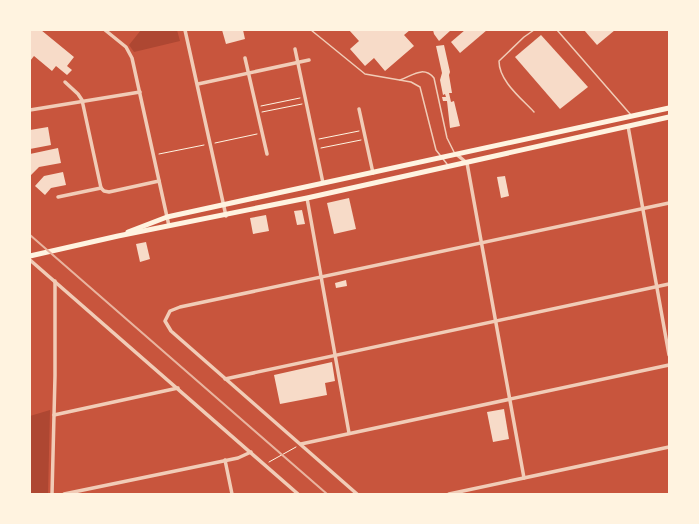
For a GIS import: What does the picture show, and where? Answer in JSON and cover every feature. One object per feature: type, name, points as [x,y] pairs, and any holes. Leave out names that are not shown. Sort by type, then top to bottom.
[{"type":"main road","points":[[118,236],[167,218],[669,108]]},
{"type":"main road","points":[[628,126],[632,116]]},
{"type":"main road","points":[[30,256],[118,236],[226,216],[669,117]]},
{"type":"street","points":[[105,30],[126,47],[130,54],[140,92],[169,226]]},
{"type":"street","points":[[185,30],[226,216]]},
{"type":"street","points":[[295,49],[323,183]]},
{"type":"street","points":[[245,58],[266,154]]},
{"type":"street","points":[[198,84],[310,60]]},
{"type":"street","points":[[65,82],[78,94],[82,102],[101,188],[104,191],[109,192],[159,181]]},
{"type":"street","points":[[30,110],[140,92]]},
{"type":"street","points":[[359,109],[373,173]]},
{"type":"street","points":[[628,126],[669,355]]},
{"type":"street","points":[[456,154],[468,163],[524,478]]},
{"type":"street","points":[[58,197],[101,188]]},
{"type":"street","points":[[308,198],[349,433]]},
{"type":"street","points":[[357,494],[171,331],[166,326],[166,318],[170,311],[180,307],[669,202]]},
{"type":"street","points":[[30,260],[298,494]]},
{"type":"street","points":[[52,494],[55,281]]},
{"type":"street","points":[[226,379],[669,284]]},
{"type":"street","points":[[300,444],[669,366]]},
{"type":"street","points":[[54,414],[178,388]]},
{"type":"street","points":[[449,494],[669,447]]},
{"type":"street","points":[[64,494],[242,457],[251,452]]},
{"type":"street","points":[[225,460],[232,494]]},
{"type":"lane","points":[[311,30],[360,71],[371,76],[400,80],[416,85],[422,91],[436,150],[440,157],[450,166]]},
{"type":"lane","points":[[534,30],[524,36],[499,61],[499,68],[502,76],[534,112]]},
{"type":"lane","points":[[557,30],[632,116]]},
{"type":"lane","points":[[400,80],[419,71],[425,72],[434,78],[447,138],[456,154]]},
{"type":"path","points":[[256,107],[305,97]]},
{"type":"path","points":[[257,113],[306,103]]},
{"type":"path","points":[[314,140],[364,130]]},
{"type":"path","points":[[316,149],[366,139]]},
{"type":"path","points":[[266,465],[274,458],[300,444]]},
{"type":"shaded area","points":[[141,30],[177,30],[180,41],[134,52],[129,45]]},
{"type":"shaded area","points":[[50,410],[48,494],[30,494],[30,416]]},
{"type":"building","points":[[30,30],[41,30],[74,57],[67,66],[72,70],[67,75],[56,66],[52,71],[34,56],[30,61]]},
{"type":"building","points":[[222,30],[243,30],[245,39],[226,44]]},
{"type":"building","points":[[349,30],[410,30],[404,35],[414,46],[385,71],[374,58],[365,66],[350,49],[359,41]]},
{"type":"building","points":[[433,30],[451,30],[439,41]]},
{"type":"building","points":[[465,30],[487,30],[460,53],[451,42]]},
{"type":"building","points":[[584,30],[615,30],[597,45]]},
{"type":"building","points":[[541,35],[588,87],[560,109],[515,57]]},
{"type":"building","points":[[444,45],[450,72],[449,75],[452,93],[449,93],[451,102],[454,101],[460,126],[450,128],[447,101],[443,101],[442,97],[446,97],[445,94],[443,95],[440,80],[442,73],[436,46]]},
{"type":"building","points":[[48,127],[51,145],[30,149],[30,130]]},
{"type":"building","points":[[58,148],[61,163],[39,167],[30,176],[30,154]]},
{"type":"building","points":[[63,172],[66,185],[51,188],[45,195],[35,186],[44,176]]},
{"type":"building","points":[[505,176],[509,196],[501,198],[497,177]]},
{"type":"building","points":[[349,198],[356,229],[334,234],[327,203]]},
{"type":"building","points":[[302,210],[305,224],[297,225],[294,211]]},
{"type":"building","points":[[266,215],[269,231],[253,234],[250,218]]},
{"type":"building","points":[[146,242],[150,259],[140,262],[136,244]]},
{"type":"building","points":[[346,280],[347,286],[336,288],[335,283]]},
{"type":"building","points":[[332,362],[335,381],[325,383],[327,395],[280,404],[274,375]]},
{"type":"building","points":[[504,409],[509,439],[493,442],[487,412]]},
{"type":"railway","points":[[30,235],[327,494]]}]
